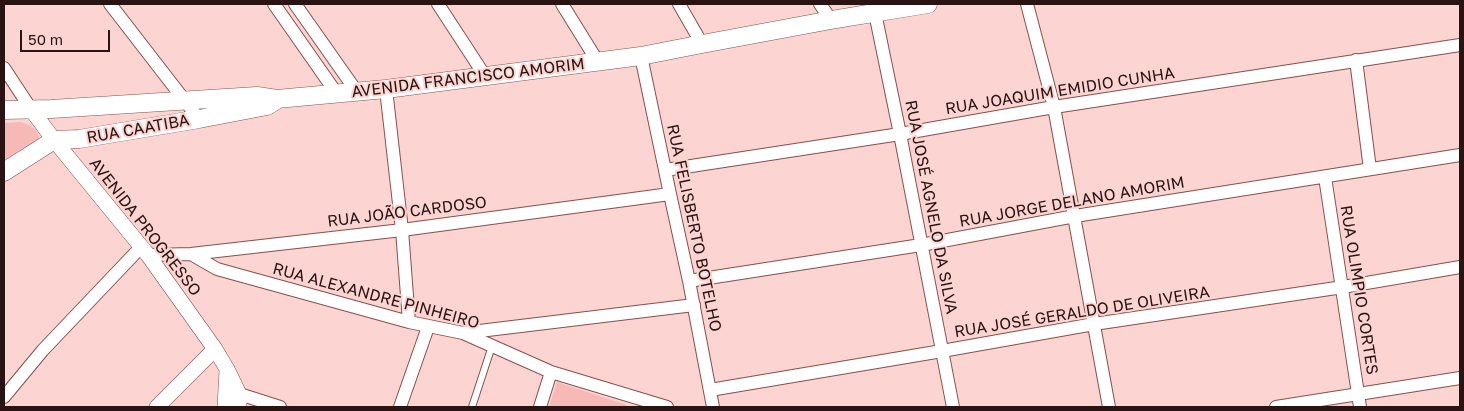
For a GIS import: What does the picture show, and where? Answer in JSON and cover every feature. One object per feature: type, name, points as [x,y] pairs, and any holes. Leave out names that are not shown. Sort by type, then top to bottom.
[{"type":"main road","name":"AVENIDA FRANCISCO AMORIM","points":[[4,110],[51,109],[257,96],[277,99],[386,89],[641,56],[831,20],[928,4]]},
{"type":"main road","name":"RUA CAATIBA","points":[[54,140],[79,139],[200,119],[267,106],[277,99]]},
{"type":"main road","points":[[4,172],[54,140]]},
{"type":"street","points":[[110,4],[200,119]]},
{"type":"street","points":[[274,4],[337,94]]},
{"type":"street","points":[[295,4],[357,92]]},
{"type":"street","points":[[438,4],[486,76]]},
{"type":"street","points":[[562,4],[598,62]]},
{"type":"street","points":[[679,4],[702,44]]},
{"type":"street","points":[[820,4],[831,20]]},
{"type":"street","points":[[1027,4],[1054,107],[1109,407]]},
{"type":"street","name":"RUA JOSÉ AGNELO DA SILVA","points":[[875,13],[953,407]]},
{"type":"street","name":"RUA JOAQUIM EMIDIO CUNHA","points":[[665,170],[1460,44]]},
{"type":"street","name":"RUA FELISBERTO BOTELHO","points":[[641,56],[694,305],[713,407]]},
{"type":"street","points":[[1356,60],[1370,169]]},
{"type":"street","points":[[4,68],[31,109]]},
{"type":"street","points":[[386,89],[402,230],[409,322]]},
{"type":"street","name":"AVENIDA PROGRESSO","points":[[31,109],[144,251],[215,349],[227,369],[235,397],[225,407]]},
{"type":"street","name":"RUA JORGE DELANO AMORIM","points":[[689,281],[921,245],[1075,216],[1460,155]]},
{"type":"street","name":"RUA OLIMPIO CORTES","points":[[1325,177],[1360,407]]},
{"type":"street","name":"RUA JOÃO CARDOSO","points":[[144,251],[191,254],[402,230],[670,194]]},
{"type":"street","points":[[4,397],[43,350],[144,251]]},
{"type":"street","name":"RUA ALEXANDRE PINHEIRO","points":[[191,254],[217,269],[428,327],[463,333],[551,372],[644,404],[667,407]]},
{"type":"street","name":"RUA JOSÉ GERALDO DE OLIVEIRA","points":[[710,390],[1094,324],[1343,287],[1460,267]]},
{"type":"street","points":[[463,333],[694,305]]},
{"type":"street","points":[[400,407],[428,327]]},
{"type":"street","points":[[157,407],[215,349]]},
{"type":"street","points":[[540,407],[551,372]]},
{"type":"street","points":[[1276,407],[1460,378]]},
{"type":"street","points":[[235,397],[280,407]]},
{"type":"lane","points":[[472,407],[492,346]]},
{"type":"shaded area","points":[[21,122],[36,130],[40,140],[4,166],[4,123]]},
{"type":"shaded area","points":[[557,382],[627,405],[625,407],[549,407]]}]
